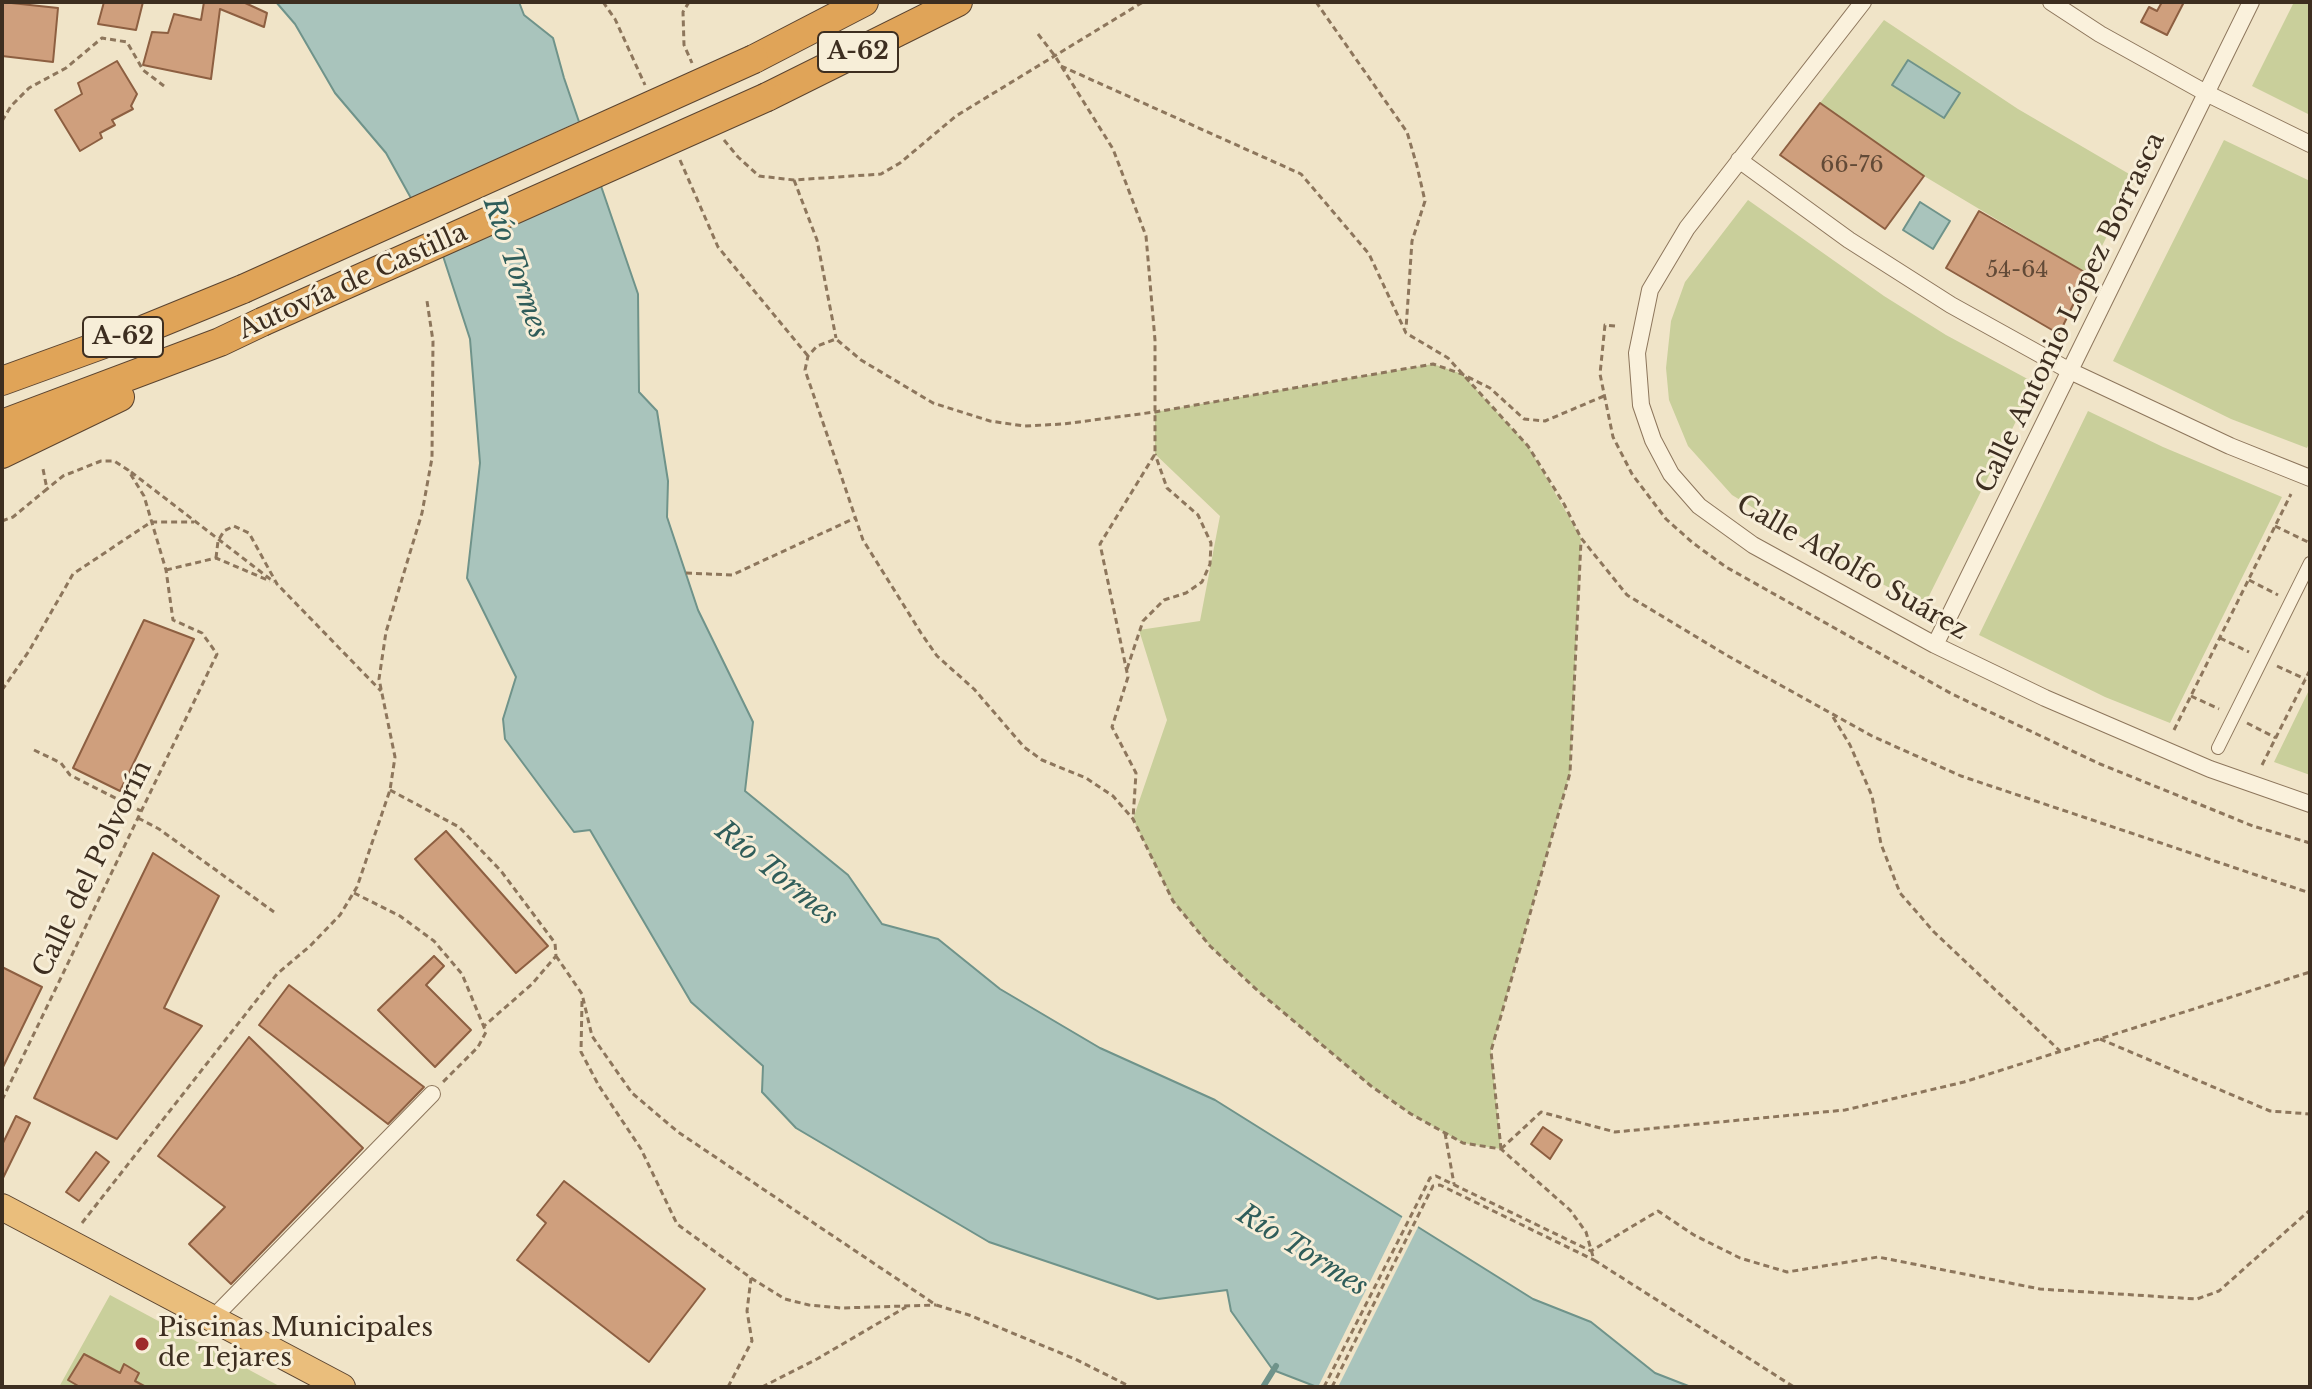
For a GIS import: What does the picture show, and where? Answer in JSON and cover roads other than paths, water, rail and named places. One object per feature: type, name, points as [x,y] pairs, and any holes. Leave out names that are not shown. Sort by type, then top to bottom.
[{"type":"highway","name":"Autovía de Castilla","points":[[2,381],[145,329],[243,289],[754,59],[864,2]]},
{"type":"highway","name":"Autovía de Castilla","points":[[2,424],[220,342],[767,97],[955,4]]},
{"type":"highway","points":[[2,454],[113,401],[220,342]]},
{"type":"highway","points":[[2,1207],[342,1387]]},
{"type":"street","name":"Calle Adolfo Suárez","points":[[1863,2],[1687,228],[1650,290],[1637,353],[1641,405],[1653,440],[1671,474],[1699,506],[1753,545],[1935,645],[2045,698],[2210,769],[2310,804]]},
{"type":"street","points":[[2051,2],[2100,34],[2206,93],[2310,144]]},
{"type":"street","name":"Calle Antonio López Borrasca","points":[[1935,645],[2251,2]]},
{"type":"street","points":[[1739,160],[1849,240],[1951,305],[2070,371],[2230,446],[2310,478]]},
{"type":"street","points":[[2218,748],[2310,563]]},
{"type":"street","points":[[212,1319],[432,1094]]},
{"type":"water","name":"Río Tormes","points":[[276,2],[519,2],[524,15],[553,38],[638,294],[639,392],[657,411],[668,481],[667,517],[698,610],[753,722],[745,791],[848,875],[882,924],[938,939],[1000,989],[1100,1048],[1215,1100],[1533,1299],[1591,1322],[1655,1373],[1691,1387],[1317,1387],[1273,1370],[1231,1311],[1227,1290],[1158,1299],[989,1242],[796,1128],[762,1092],[763,1066],[691,1002],[590,830],[574,832],[505,739],[503,719],[516,677],[467,578],[480,463],[470,339],[443,256],[386,153],[335,93],[295,24]]},
{"type":"water","points":[[1908,60],[1960,93],[1944,118],[1892,85]]},
{"type":"water","points":[[1920,202],[1950,221],[1933,249],[1903,230]]},
{"type":"waterway","points":[[1263,1387],[1276,1366]]},
{"type":"place","name":"Piscinas Municipales de Tejares","points":[[142,1344]]}]
